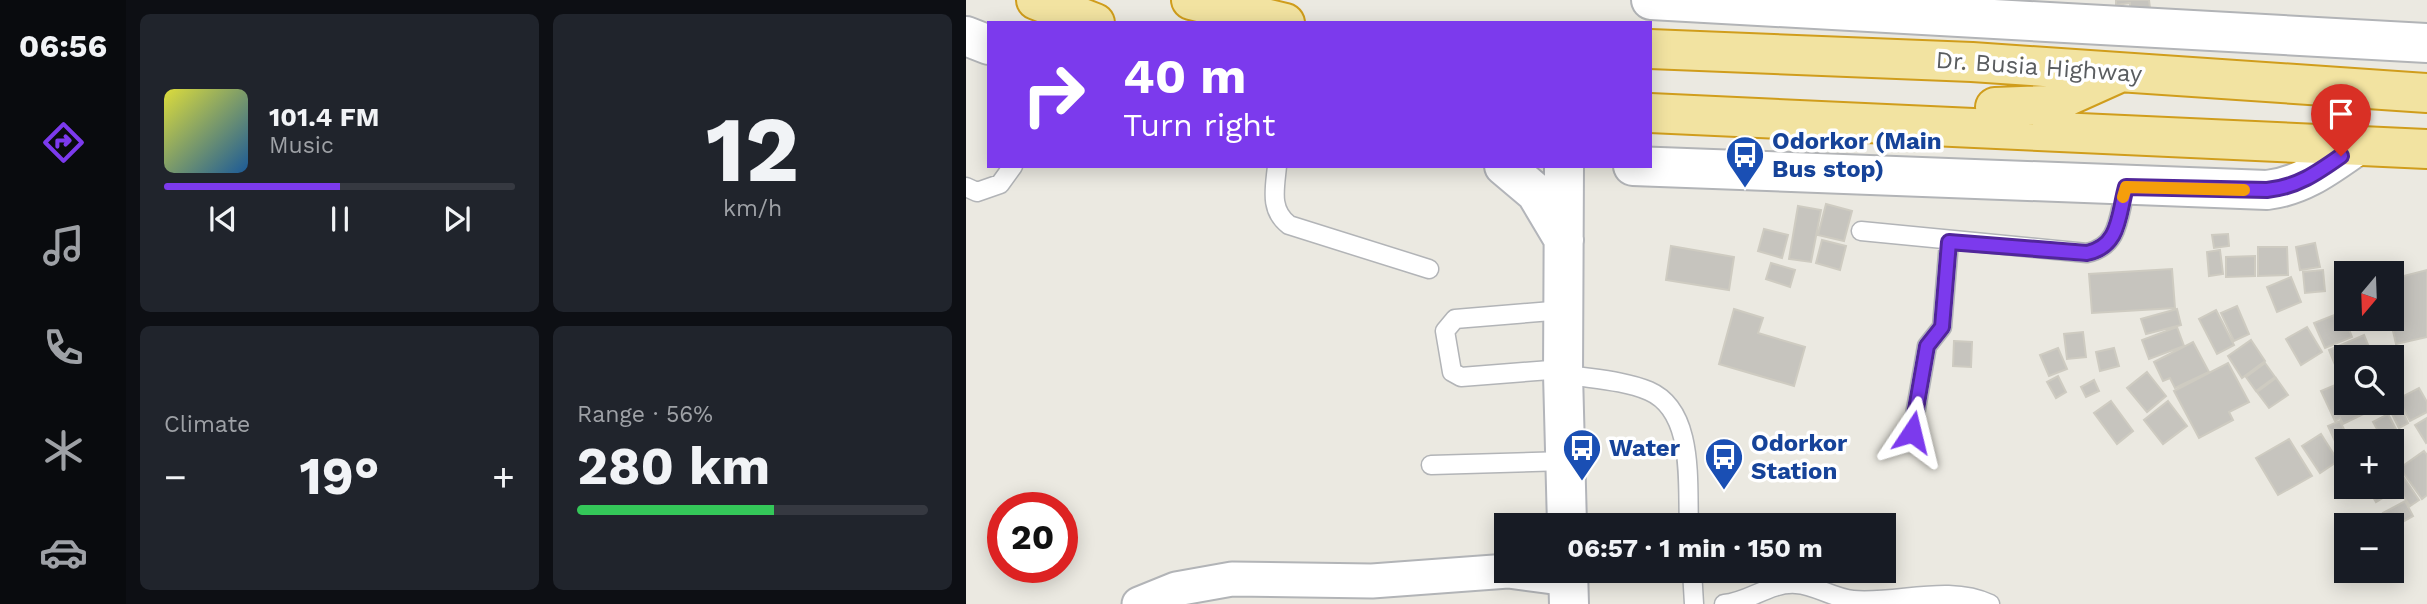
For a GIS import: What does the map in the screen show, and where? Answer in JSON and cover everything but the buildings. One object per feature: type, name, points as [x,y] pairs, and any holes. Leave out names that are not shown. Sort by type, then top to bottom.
[{"type":"highway","points":[[1036,0],[1090,21]]},
{"type":"highway","points":[[1191,0],[1277,21]]},
{"type":"highway","name":"Dr. Busia Highway","points":[[1652,49],[1972,62],[2427,93]]},
{"type":"highway","points":[[1652,89],[2017,108],[2048,105],[2122,72]]},
{"type":"highway","points":[[1652,113],[2427,149]]},
{"type":"street","name":"Dr. Busia Highway","points":[[1651,0],[1804,4],[2427,43]]},
{"type":"street","points":[[966,36],[987,44]]},
{"type":"street","points":[[1652,167],[2126,187],[2267,190],[2287,188],[2306,180],[2358,145]]},
{"type":"street","points":[[1506,168],[1536,193],[1564,240]]},
{"type":"street","points":[[1564,168],[1563,372],[1567,513]]},
{"type":"street","points":[[1139,604],[1176,589],[1232,579],[1280,592],[1372,581],[1508,570],[1569,584]]},
{"type":"lane","points":[[966,187],[977,192],[1000,184],[1012,168]]},
{"type":"lane","points":[[1277,168],[1273,202],[1280,218],[1289,225],[1429,268]]},
{"type":"lane","points":[[1861,232],[2087,253],[2102,250],[2112,242],[2126,187]]},
{"type":"lane","points":[[1912,432],[1927,346],[1942,327],[1949,242]]},
{"type":"lane","points":[[1564,310],[1455,319],[1444,331],[1452,372],[1461,377],[1563,372],[1651,392],[1669,404],[1677,419],[1683,444],[1688,513]]},
{"type":"lane","points":[[1431,465],[1565,461]]},
{"type":"lane","points":[[1693,583],[1694,604]]},
{"type":"lane","points":[[1724,604],[1741,602],[1769,588],[1795,584],[1852,600],[1972,595],[1990,604]]},
{"type":"slow traffic","points":[[2123,197],[2126,187],[2244,190]]},
{"type":"place","name":"Odorkor (Main Bus stop)","points":[[1745,189]]},
{"type":"place","name":"Water","points":[[1582,482]]},
{"type":"place","name":"Odorkor Station","points":[[1724,491]]},
{"type":"route","points":[[1912,432],[1927,346],[1942,327],[1949,242],[2087,253],[2102,250],[2112,242],[2126,187],[2267,190],[2287,188],[2306,180],[2341,156]]}]
